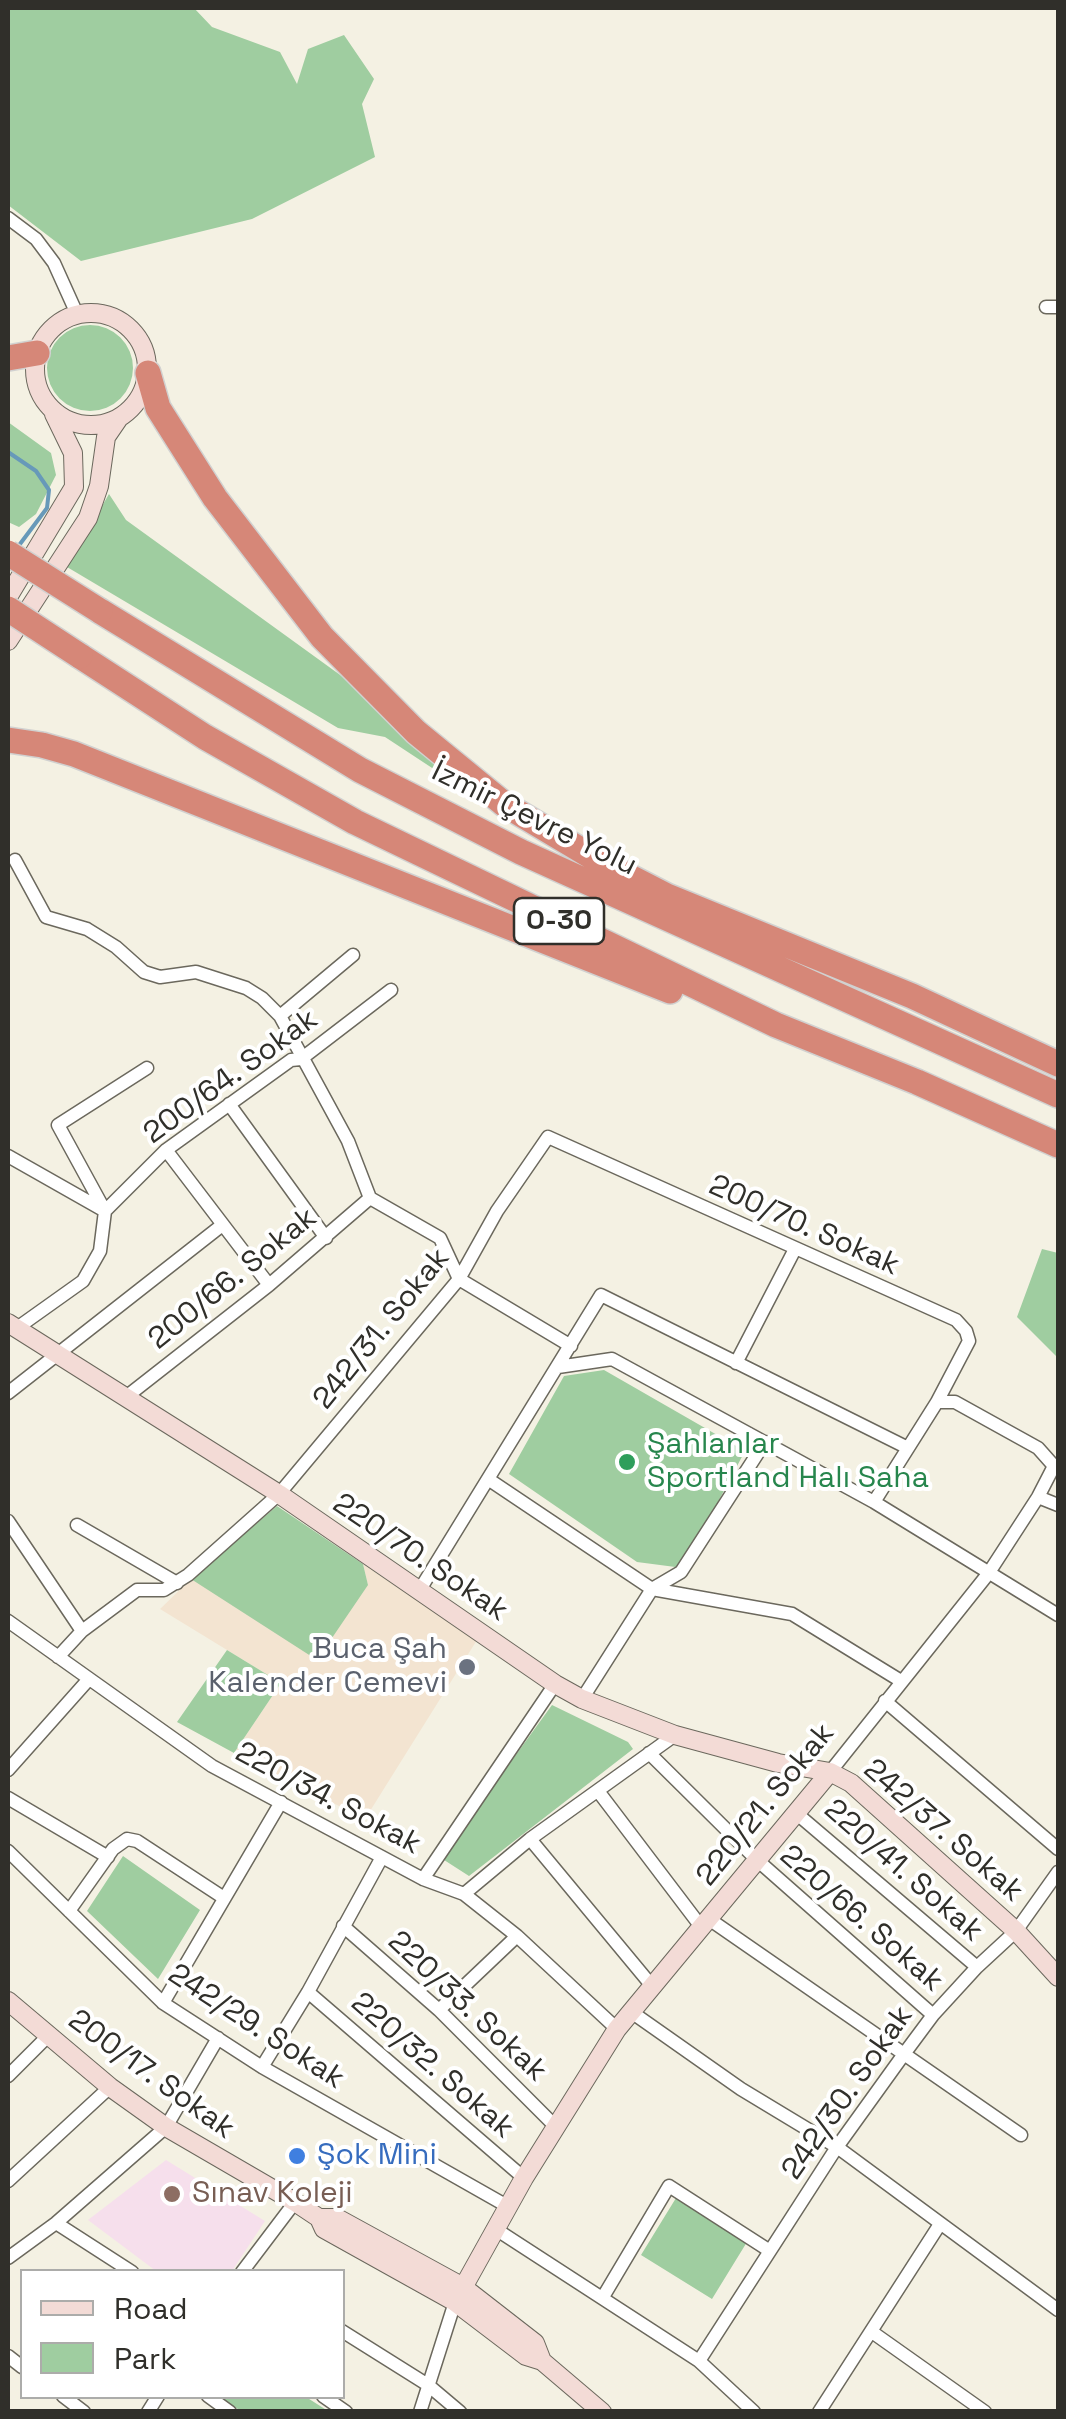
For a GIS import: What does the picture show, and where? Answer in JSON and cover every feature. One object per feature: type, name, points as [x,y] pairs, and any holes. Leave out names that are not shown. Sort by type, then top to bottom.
[{"type":"highway","points":[[8,358],[37,353]]},
{"type":"highway","points":[[148,373],[158,408],[215,498],[322,637],[416,732],[504,804],[667,896],[894,988],[1058,1064]]},
{"type":"highway","name":"İzmir Çevre Yolu","points":[[8,553],[360,770],[505,844],[1058,1095]]},
{"type":"highway","name":"O-30","points":[[8,610],[205,737],[355,822],[776,1026],[1058,1145]]},
{"type":"highway","points":[[8,740],[74,754],[700,1003],[776,1026]]},
{"type":"street","points":[[8,218],[36,239],[54,263],[77,314]]},
{"type":"street","points":[[8,597],[74,487],[74,453],[43,397],[36,375],[37,353],[52,328],[77,314],[98,313],[128,325],[145,352],[148,373],[136,403],[111,426],[106,437],[96,502],[88,518],[8,642]]},
{"type":"street","points":[[43,397],[58,414],[78,423],[100,424],[120,417]]},
{"type":"street","points":[[15,860],[46,917],[87,929],[116,947],[144,972],[160,977],[196,972],[246,988],[262,998],[280,1016],[348,1141],[370,1198],[440,1238],[459,1280],[571,1346]]},
{"type":"street","points":[[280,1016],[354,955]]},
{"type":"street","name":"200/64. Sokak","points":[[105,1211],[166,1150],[291,1060],[300,1059],[391,990]]},
{"type":"street","points":[[12,1326],[83,1281],[100,1250],[105,1211],[58,1125],[147,1068]]},
{"type":"street","points":[[229,1104],[326,1238]]},
{"type":"street","name":"200/70. Sokak","points":[[548,1138],[956,1320],[969,1341],[937,1402]]},
{"type":"street","name":"242/31. Sokak","points":[[176,1583],[279,1494],[459,1280],[497,1211],[548,1138]]},
{"type":"street","points":[[166,1150],[269,1285]]},
{"type":"street","points":[[8,1156],[105,1211]]},
{"type":"street","name":"200/66. Sokak","points":[[126,1397],[269,1285],[370,1198]]},
{"type":"street","points":[[8,1392],[221,1226]]},
{"type":"street","points":[[736,1364],[794,1249]]},
{"type":"street","points":[[419,1591],[601,1296],[908,1448]]},
{"type":"street","name":"220/70. Sokak","points":[[12,1326],[279,1494],[555,1684],[675,1735],[778,1763],[830,1772]]},
{"type":"street","points":[[558,1367],[612,1359],[874,1502],[1058,1615]]},
{"type":"street","points":[[874,1502],[937,1402]]},
{"type":"street","name":"220/21. Sokak","points":[[420,2412],[459,2294],[554,2126],[617,2028],[988,1574],[1038,1498],[1054,1466],[1038,1448],[955,1402],[937,1402]]},
{"type":"street","points":[[582,1698],[652,1589],[680,1572],[765,1442]]},
{"type":"street","points":[[488,1479],[652,1589],[792,1614],[901,1681]]},
{"type":"street","points":[[1038,1498],[1058,1505]]},
{"type":"street","points":[[8,1521],[82,1631]]},
{"type":"street","points":[[58,1657],[82,1631],[137,1590],[164,1590],[176,1583],[77,1525]]},
{"type":"street","name":"220/34. Sokak","points":[[8,1622],[212,1766],[423,1878],[464,1894],[517,1936],[617,2028]]},
{"type":"street","points":[[8,1770],[89,1679]]},
{"type":"street","points":[[423,1878],[555,1684]]},
{"type":"street","points":[[885,1701],[1058,1849]]},
{"type":"street","points":[[464,1894],[530,1839],[675,1735]]},
{"type":"street","name":"220/66. Sokak","points":[[649,1753],[756,1860],[933,2015]]},
{"type":"street","name":"242/37. Sokak","points":[[830,1772],[851,1783],[1016,1931],[1058,1977]]},
{"type":"street","points":[[598,1791],[705,1923],[1021,2135]]},
{"type":"street","points":[[8,1798],[108,1857]]},
{"type":"street","points":[[163,2002],[280,1802]]},
{"type":"street","name":"220/41. Sokak","points":[[796,1813],[977,1967]]},
{"type":"street","points":[[69,1910],[120,1842],[133,1838],[224,1898]]},
{"type":"street","points":[[530,1839],[652,1986]]},
{"type":"street","name":"242/29. Sokak","points":[[8,1851],[163,2002],[262,2067],[507,2206]]},
{"type":"street","points":[[262,2067],[382,1856]]},
{"type":"street","name":"242/30. Sokak","points":[[699,2360],[837,2147],[904,2054],[933,2015],[1016,1931],[1058,1872]]},
{"type":"street","name":"220/33. Sokak","points":[[343,1926],[439,2010],[554,2126]]},
{"type":"street","points":[[439,2010],[517,1936]]},
{"type":"street","name":"220/32. Sokak","points":[[308,1992],[524,2178]]},
{"type":"street","name":"200/17. Sokak","points":[[8,2001],[110,2087],[166,2127],[295,2202],[319,2218],[324,2229],[459,2294],[526,2356],[542,2361],[602,2412]]},
{"type":"street","points":[[630,2012],[741,2088],[837,2147],[1058,2310]]},
{"type":"street","points":[[8,2076],[48,2036]]},
{"type":"street","points":[[8,2258],[56,2223],[166,2127],[218,2038]]},
{"type":"street","points":[[8,2181],[110,2087]]},
{"type":"street","points":[[603,2297],[669,2186],[770,2251]]},
{"type":"street","points":[[245,2269],[295,2202]]},
{"type":"street","points":[[56,2223],[127,2269]]},
{"type":"street","points":[[818,2412],[940,2224]]},
{"type":"street","points":[[494,2228],[699,2360],[754,2412]]},
{"type":"street","points":[[872,2332],[985,2412]]},
{"type":"street","points":[[345,2334],[428,2385],[460,2412]]},
{"type":"shaded area","points":[[363,1564],[477,1640],[365,1819],[305,1789],[283,1785],[234,1753],[281,1683],[160,1609],[191,1579],[368,1585]]},
{"type":"shaded area","name":"Sınav Koleji","points":[[166,2160],[265,2221],[233,2269],[153,2269],[88,2220]]},
{"type":"green space","points":[[8,8],[194,8],[212,27],[280,52],[297,84],[308,49],[344,35],[374,79],[362,104],[375,157],[252,219],[81,261],[8,205]]},
{"type":"green space","points":[[90,325],[120,338],[133,368],[120,398],[90,411],[60,398],[47,368],[60,338]]},
{"type":"green space","points":[[8,422],[51,453],[56,475],[36,514],[19,527],[8,522]]},
{"type":"green space","points":[[109,494],[126,520],[354,685],[461,787],[385,737],[338,728],[67,567]]},
{"type":"green space","points":[[1042,1249],[1058,1253],[1058,1358],[1017,1317]]},
{"type":"green space","name":"Şahlanlar Sportland Halı Saha","points":[[604,1370],[745,1451],[683,1568],[637,1562],[509,1474],[564,1376]]},
{"type":"green space","points":[[277,1506],[363,1564],[368,1585],[317,1660],[191,1579]]},
{"type":"green space","points":[[227,1650],[281,1683],[234,1753],[177,1722]]},
{"type":"green space","points":[[552,1705],[628,1742],[633,1749],[469,1876],[441,1858]]},
{"type":"green space","points":[[123,1856],[200,1910],[158,1979],[87,1911]]},
{"type":"green space","points":[[676,2198],[747,2242],[712,2299],[641,2255]]},
{"type":"green space","points":[[222,2399],[309,2399],[328,2411],[241,2411]]},
{"type":"waterway","points":[[8,452],[36,471],[49,490],[47,508],[17,548]]},
{"type":"place","name":"Şahlanlar Sportland Halı Saha","points":[[627,1462]]},
{"type":"place","name":"Buca Şah Kalender Cemevi","points":[[467,1667]]},
{"type":"place","name":"Şok Mini","points":[[297,2156]]},
{"type":"place","name":"Sınav Koleji","points":[[172,2194]]}]
